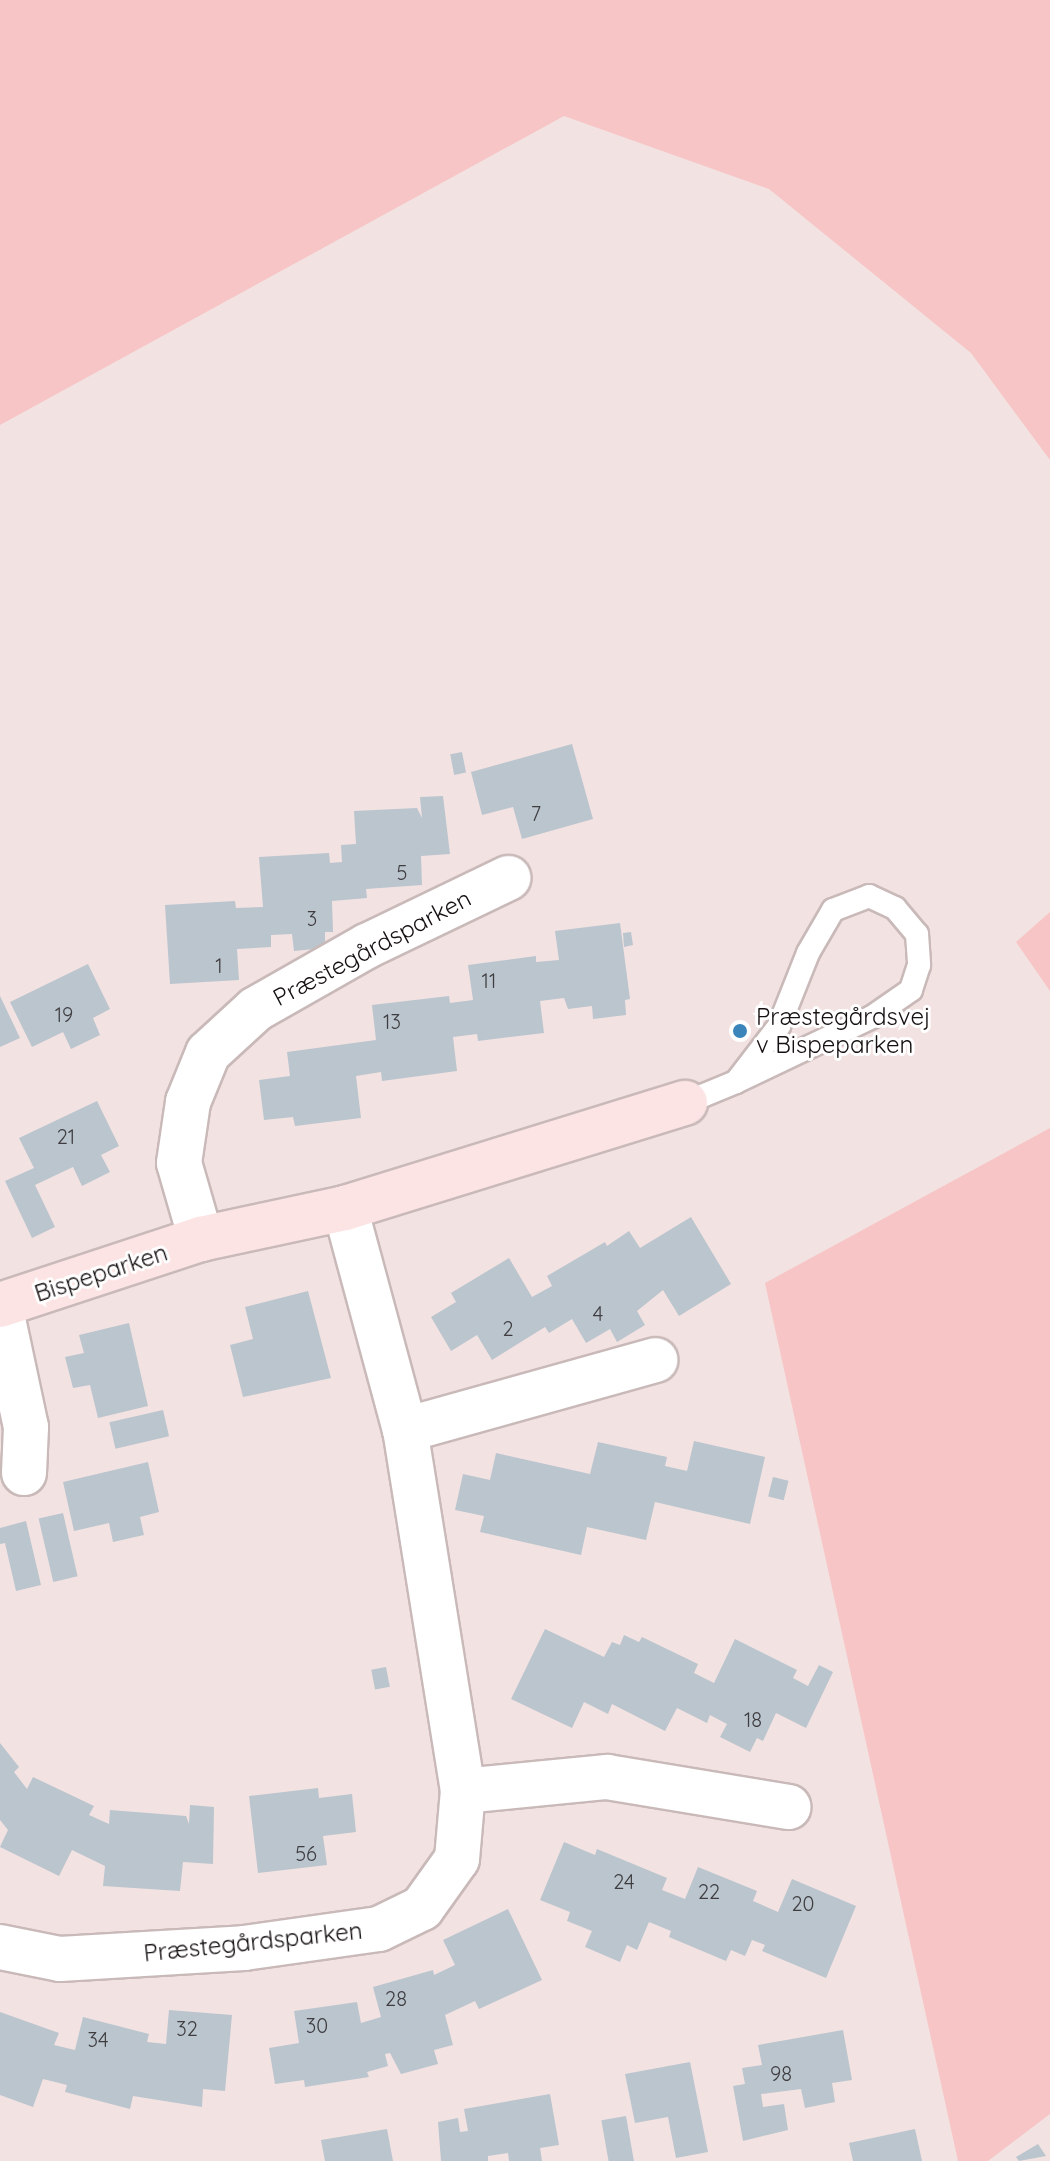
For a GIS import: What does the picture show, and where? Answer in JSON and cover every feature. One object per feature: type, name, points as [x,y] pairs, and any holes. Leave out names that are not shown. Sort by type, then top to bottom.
[{"type":"street","name":"Præstegårdsparken","points":[[201,1239],[179,1163],[188,1102],[208,1053],[256,1009],[367,946],[508,878]]},
{"type":"street","points":[[201,1239],[345,1208],[685,1103]]},
{"type":"street","name":"Præstegårdsparken","points":[[0,1947],[60,1959],[244,1948],[379,1929],[422,1908],[457,1859],[463,1791],[405,1430],[345,1208]]},
{"type":"street","name":"Bispeparken","points":[[24,1473],[26,1427],[0,1305],[201,1239]]},
{"type":"street","points":[[405,1430],[655,1360]]},
{"type":"street","points":[[463,1791],[607,1777],[789,1807]]},
{"type":"lane","points":[[685,1103],[736,1082],[872,1017],[911,990],[919,965],[917,934],[895,908],[869,896],[833,910],[808,953],[779,1026],[736,1082]]},
{"type":"shaded area","points":[[0,0],[1050,0],[1050,460],[971,353],[769,189],[564,116],[0,425]]},
{"type":"shaded area","points":[[1050,912],[1050,991],[1016,942]]},
{"type":"shaded area","points":[[1050,1128],[1050,2114],[988,2161],[958,2161],[765,1283]]},
{"type":"building","points":[[572,744],[593,819],[522,839],[513,807],[482,815],[471,772]]},
{"type":"building","points":[[462,752],[466,773],[454,775],[450,754]]},
{"type":"building","points":[[443,796],[450,854],[421,856],[422,885],[366,889],[367,898],[332,901],[333,932],[325,932],[325,948],[294,951],[292,934],[271,935],[271,947],[237,949],[239,980],[170,984],[165,905],[235,901],[236,908],[263,907],[259,857],[329,853],[330,863],[342,862],[341,845],[356,844],[354,811],[417,808],[422,818],[420,797]]},
{"type":"building","points":[[620,923],[630,999],[625,1000],[626,1015],[593,1019],[592,1006],[568,1009],[564,998],[540,1001],[544,1033],[478,1041],[477,1034],[453,1037],[457,1071],[382,1081],[381,1072],[356,1076],[361,1118],[295,1126],[293,1117],[264,1120],[259,1080],[290,1076],[287,1052],[376,1040],[372,1005],[449,996],[450,1003],[473,1000],[468,965],[536,956],[536,962],[559,960],[555,931]]},
{"type":"building","points":[[631,932],[633,945],[624,947],[623,933]]},
{"type":"building","points":[[88,964],[110,1009],[93,1018],[100,1035],[71,1049],[63,1032],[32,1047],[10,1002]]},
{"type":"building","points":[[0,996],[20,1038],[0,1047]]},
{"type":"building","points":[[97,1101],[119,1146],[101,1155],[110,1172],[82,1186],[73,1167],[35,1185],[55,1227],[32,1238],[5,1181],[34,1168],[19,1138]]},
{"type":"building","points":[[691,1217],[731,1284],[679,1316],[663,1290],[637,1311],[645,1325],[617,1342],[610,1329],[586,1343],[572,1319],[549,1333],[545,1327],[492,1360],[477,1335],[451,1351],[431,1317],[456,1302],[451,1293],[509,1258],[532,1297],[552,1286],[547,1276],[605,1242],[607,1246],[629,1231],[640,1248]]},
{"type":"building","points":[[308,1291],[331,1378],[243,1397],[230,1345],[253,1339],[245,1307]]},
{"type":"building","points":[[129,1323],[148,1406],[98,1418],[90,1385],[73,1388],[65,1357],[84,1353],[79,1335]]},
{"type":"building","points":[[163,1410],[169,1436],[115,1449],[109,1422]]},
{"type":"building","points":[[694,1441],[765,1457],[750,1524],[655,1502],[646,1540],[587,1527],[581,1555],[480,1532],[484,1516],[455,1510],[463,1474],[490,1480],[496,1453],[590,1474],[598,1442],[667,1457],[665,1466],[687,1471]]},
{"type":"building","points":[[148,1462],[159,1512],[140,1517],[144,1535],[113,1542],[109,1523],[74,1531],[63,1482]]},
{"type":"building","points":[[773,1477],[789,1481],[784,1500],[768,1496]]},
{"type":"building","points":[[63,1513],[78,1576],[53,1582],[39,1519]]},
{"type":"building","points":[[26,1521],[41,1585],[16,1591],[5,1543],[0,1544],[0,1528]]},
{"type":"building","points":[[545,1629],[604,1657],[612,1642],[620,1645],[624,1635],[639,1642],[642,1637],[698,1664],[694,1673],[714,1683],[735,1639],[797,1670],[793,1678],[808,1686],[819,1665],[833,1672],[806,1728],[776,1713],[763,1741],[757,1738],[750,1752],[720,1737],[727,1724],[710,1715],[707,1723],[677,1708],[665,1731],[612,1704],[608,1714],[584,1702],[572,1728],[511,1699]]},
{"type":"building","points":[[386,1667],[390,1687],[375,1689],[371,1670]]},
{"type":"building","points":[[0,1743],[19,1767],[14,1772],[27,1789],[33,1777],[94,1806],[89,1815],[109,1824],[110,1810],[186,1816],[189,1824],[190,1805],[214,1807],[213,1864],[183,1862],[180,1891],[103,1886],[105,1866],[72,1850],[59,1876],[0,1847],[8,1830],[0,1820]]},
{"type":"building","points":[[318,1788],[319,1798],[352,1794],[356,1832],[323,1836],[327,1865],[258,1873],[249,1796]]},
{"type":"building","points":[[564,1842],[595,1855],[597,1849],[667,1878],[662,1890],[685,1899],[698,1867],[757,1891],[753,1901],[778,1912],[792,1879],[856,1906],[826,1978],[762,1951],[765,1945],[752,1940],[745,1956],[731,1950],[726,1961],[669,1937],[671,1931],[649,1922],[637,1950],[627,1945],[620,1962],[585,1947],[592,1931],[567,1921],[570,1912],[540,1900]]},
{"type":"building","points":[[508,1909],[542,1980],[479,2009],[475,2001],[445,2015],[453,2045],[434,2050],[438,2064],[401,2074],[390,2053],[385,2054],[388,2066],[367,2072],[369,2077],[305,2087],[304,2080],[275,2084],[269,2048],[299,2043],[294,2011],[357,2002],[361,2023],[381,2017],[373,1987],[433,1970],[434,1975],[455,1965],[443,1940]]},
{"type":"building","points":[[169,2010],[232,2015],[225,2091],[203,2089],[202,2107],[133,2096],[130,2109],[65,2092],[67,2085],[43,2079],[33,2107],[0,2095],[0,2012],[59,2033],[54,2045],[75,2050],[83,2017],[149,2034],[147,2042],[166,2044]]},
{"type":"building","points":[[843,2030],[852,2080],[832,2083],[835,2102],[805,2108],[801,2089],[761,2094],[763,2107],[784,2104],[788,2130],[743,2141],[733,2086],[745,2084],[742,2068],[762,2065],[758,2045]]},
{"type":"building","points":[[690,2062],[708,2152],[676,2158],[668,2117],[635,2123],[625,2074]]},
{"type":"building","points":[[550,2094],[559,2145],[540,2148],[542,2161],[509,2161],[508,2153],[488,2156],[488,2161],[441,2161],[438,2122],[458,2118],[460,2132],[468,2131],[464,2109]]},
{"type":"building","points":[[626,2116],[634,2161],[609,2161],[601,2120]]},
{"type":"building","points":[[387,2129],[393,2161],[325,2161],[321,2140]]},
{"type":"building","points":[[915,2129],[922,2161],[853,2161],[849,2143]]},
{"type":"building","points":[[1038,2144],[1046,2156],[1019,2161],[1016,2157]]},
{"type":"place","name":"Præstegårdsvej v Bispeparken","points":[[740,1031]]}]
